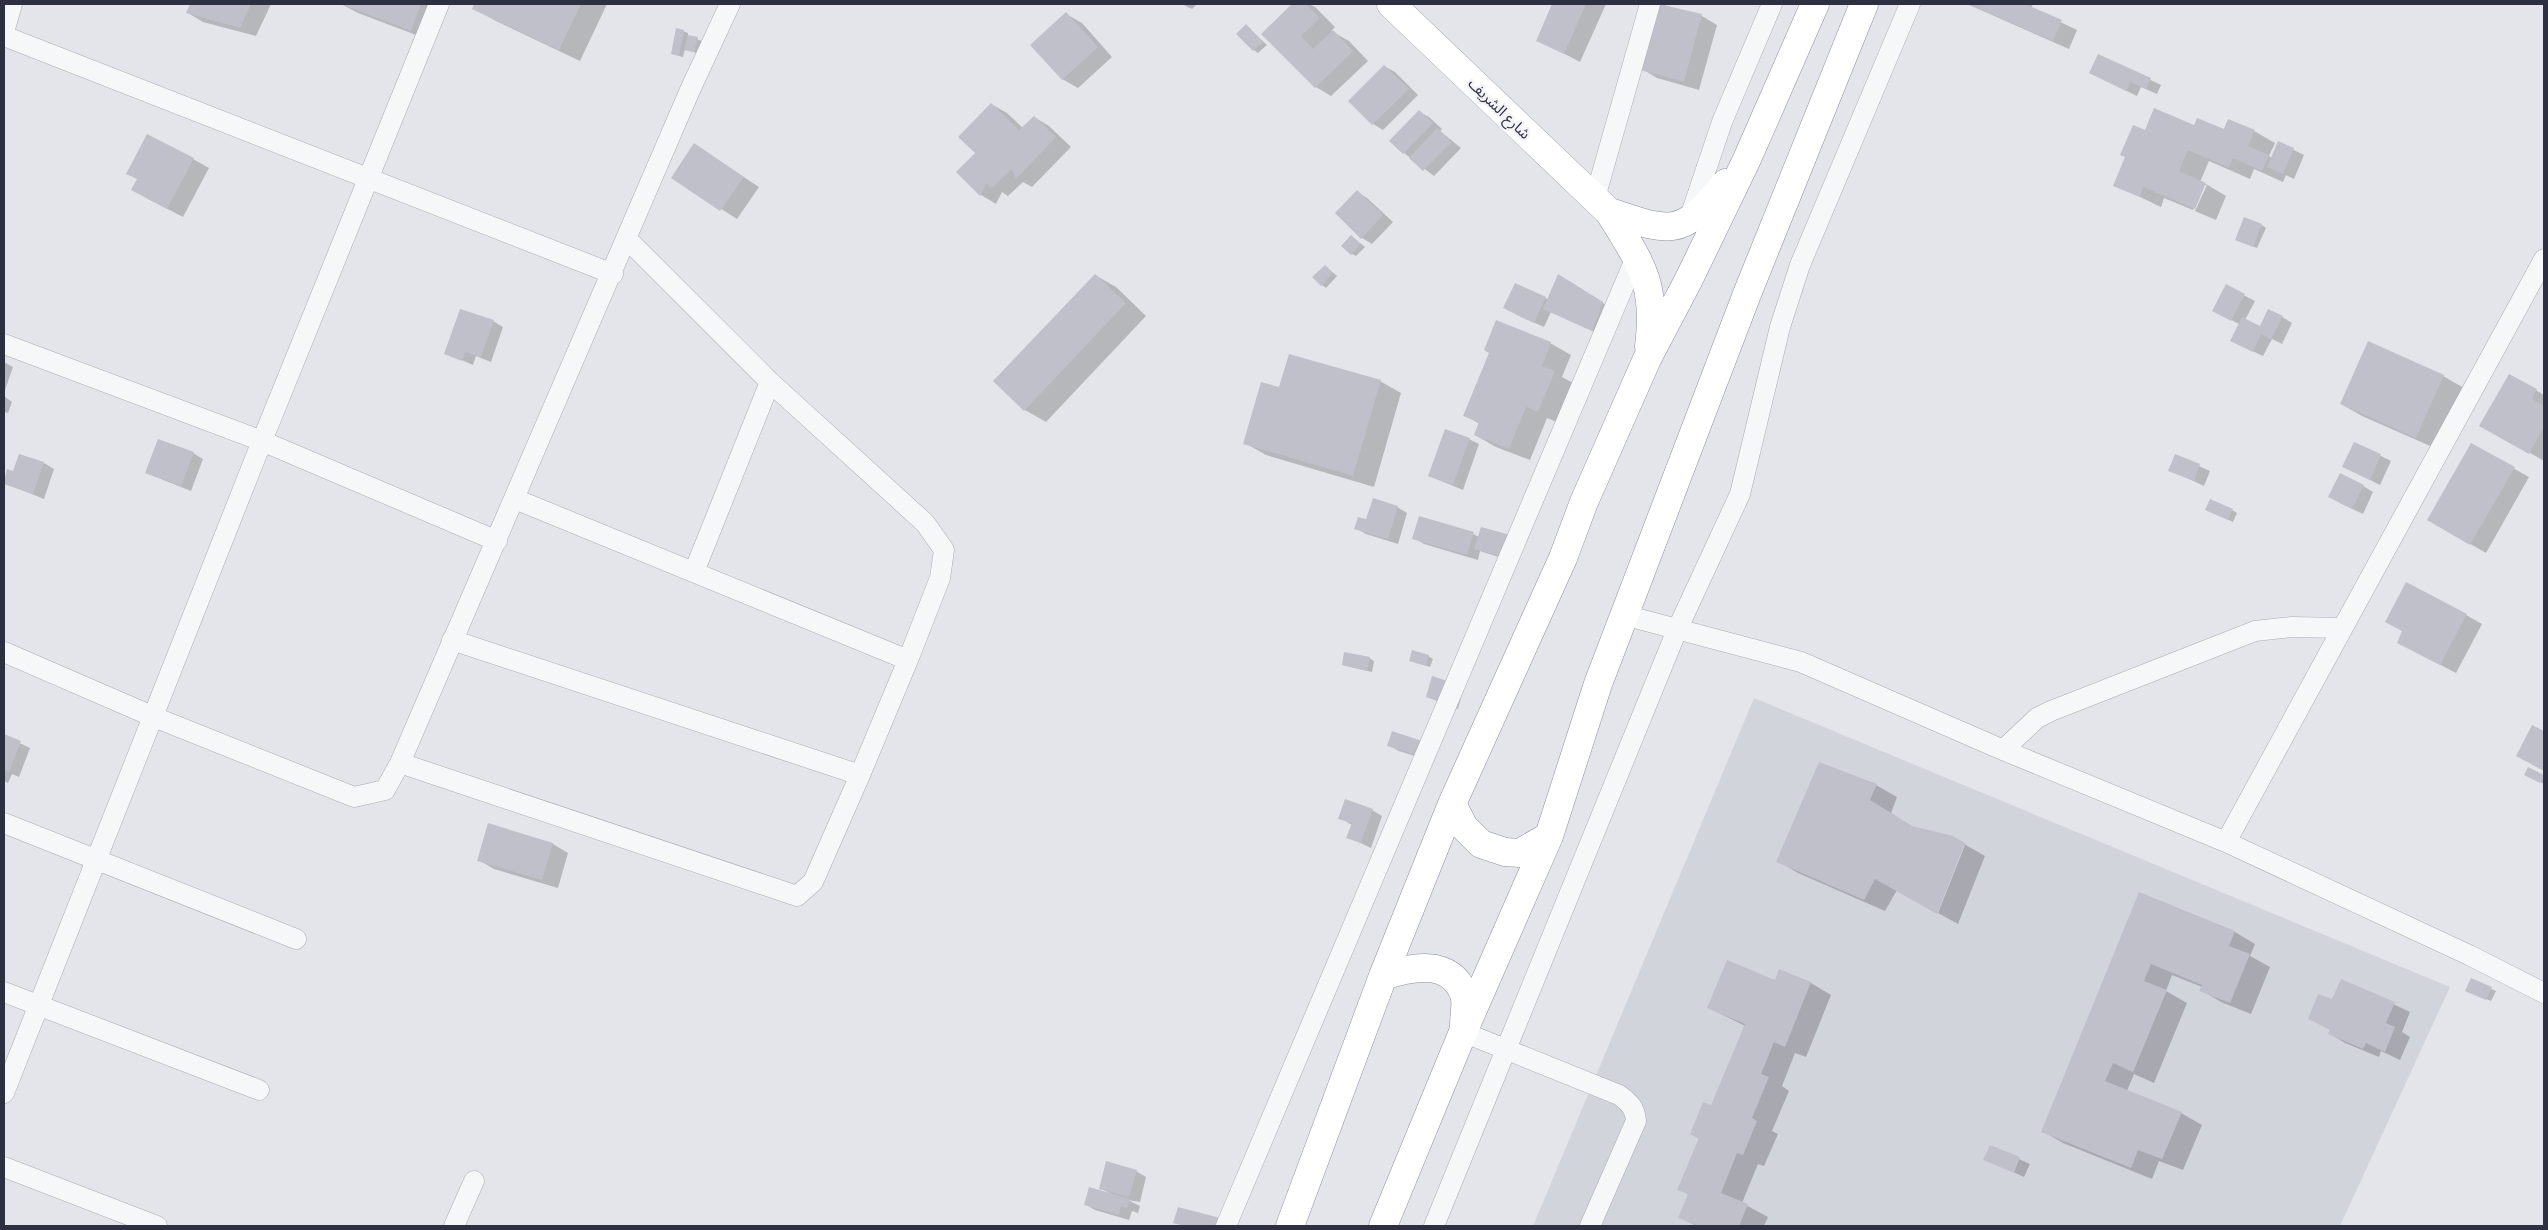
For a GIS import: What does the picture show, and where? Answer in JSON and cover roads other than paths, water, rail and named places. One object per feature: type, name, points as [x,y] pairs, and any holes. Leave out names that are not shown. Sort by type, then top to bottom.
[{"type":"main road","name":"شارع الشريف","points":[[1391,4],[1602,205]]},
{"type":"main road","points":[[1290,1226],[1382,976],[1452,804],[1563,558],[1584,502],[1647,359],[1689,279],[1746,159],[1815,4]]},
{"type":"main road","points":[[1383,1226],[1463,1032],[1549,836],[1598,684],[1624,615],[1751,285],[1864,4]]},
{"type":"main road","points":[[1602,205],[1652,224],[1673,226],[1688,220],[1702,209],[1746,159]]},
{"type":"main road","points":[[1602,205],[1636,257],[1649,286],[1652,322],[1647,359]]},
{"type":"main road","points":[[1452,804],[1464,827],[1481,844],[1505,852],[1520,853],[1549,836]]},
{"type":"main road","points":[[1382,976],[1406,969],[1426,967],[1441,970],[1456,980],[1465,995],[1463,1032]]},
{"type":"street","points":[[4,32],[12,4]]},
{"type":"street","points":[[4,1092],[262,441],[439,4]]},
{"type":"street","points":[[4,652],[154,717],[354,797],[385,790],[400,763],[613,274],[690,90],[730,4]]},
{"type":"street","points":[[1602,205],[1650,4]]},
{"type":"street","points":[[1688,220],[1722,122],[1772,4]]},
{"type":"street","points":[[1434,1226],[1677,630],[1740,494],[1780,327],[1800,265],[1910,4]]},
{"type":"street","points":[[4,36],[613,274]]},
{"type":"street","points":[[400,763],[798,896],[813,882],[860,775],[940,578],[944,550],[925,523],[770,382],[627,239]]},
{"type":"street","points":[[1226,1226],[1636,257]]},
{"type":"street","points":[[2226,842],[2544,259]]},
{"type":"street","points":[[4,344],[262,441],[497,541]]},
{"type":"street","points":[[694,572],[770,382]]},
{"type":"street","points":[[515,499],[908,660]]},
{"type":"street","points":[[1624,615],[1801,662],[2003,750],[2226,842],[2544,993]]},
{"type":"street","points":[[2003,750],[2037,718],[2051,711],[2255,631],[2292,627],[2342,628]]},
{"type":"street","points":[[452,640],[860,775]]},
{"type":"street","points":[[4,823],[296,939]]},
{"type":"street","points":[[4,992],[259,1090]]},
{"type":"street","points":[[1463,1032],[1619,1095],[1630,1103],[1636,1112],[1636,1122],[1590,1226]]},
{"type":"street","points":[[4,1166],[157,1226]]},
{"type":"street","points":[[454,1226],[474,1181]]}]
